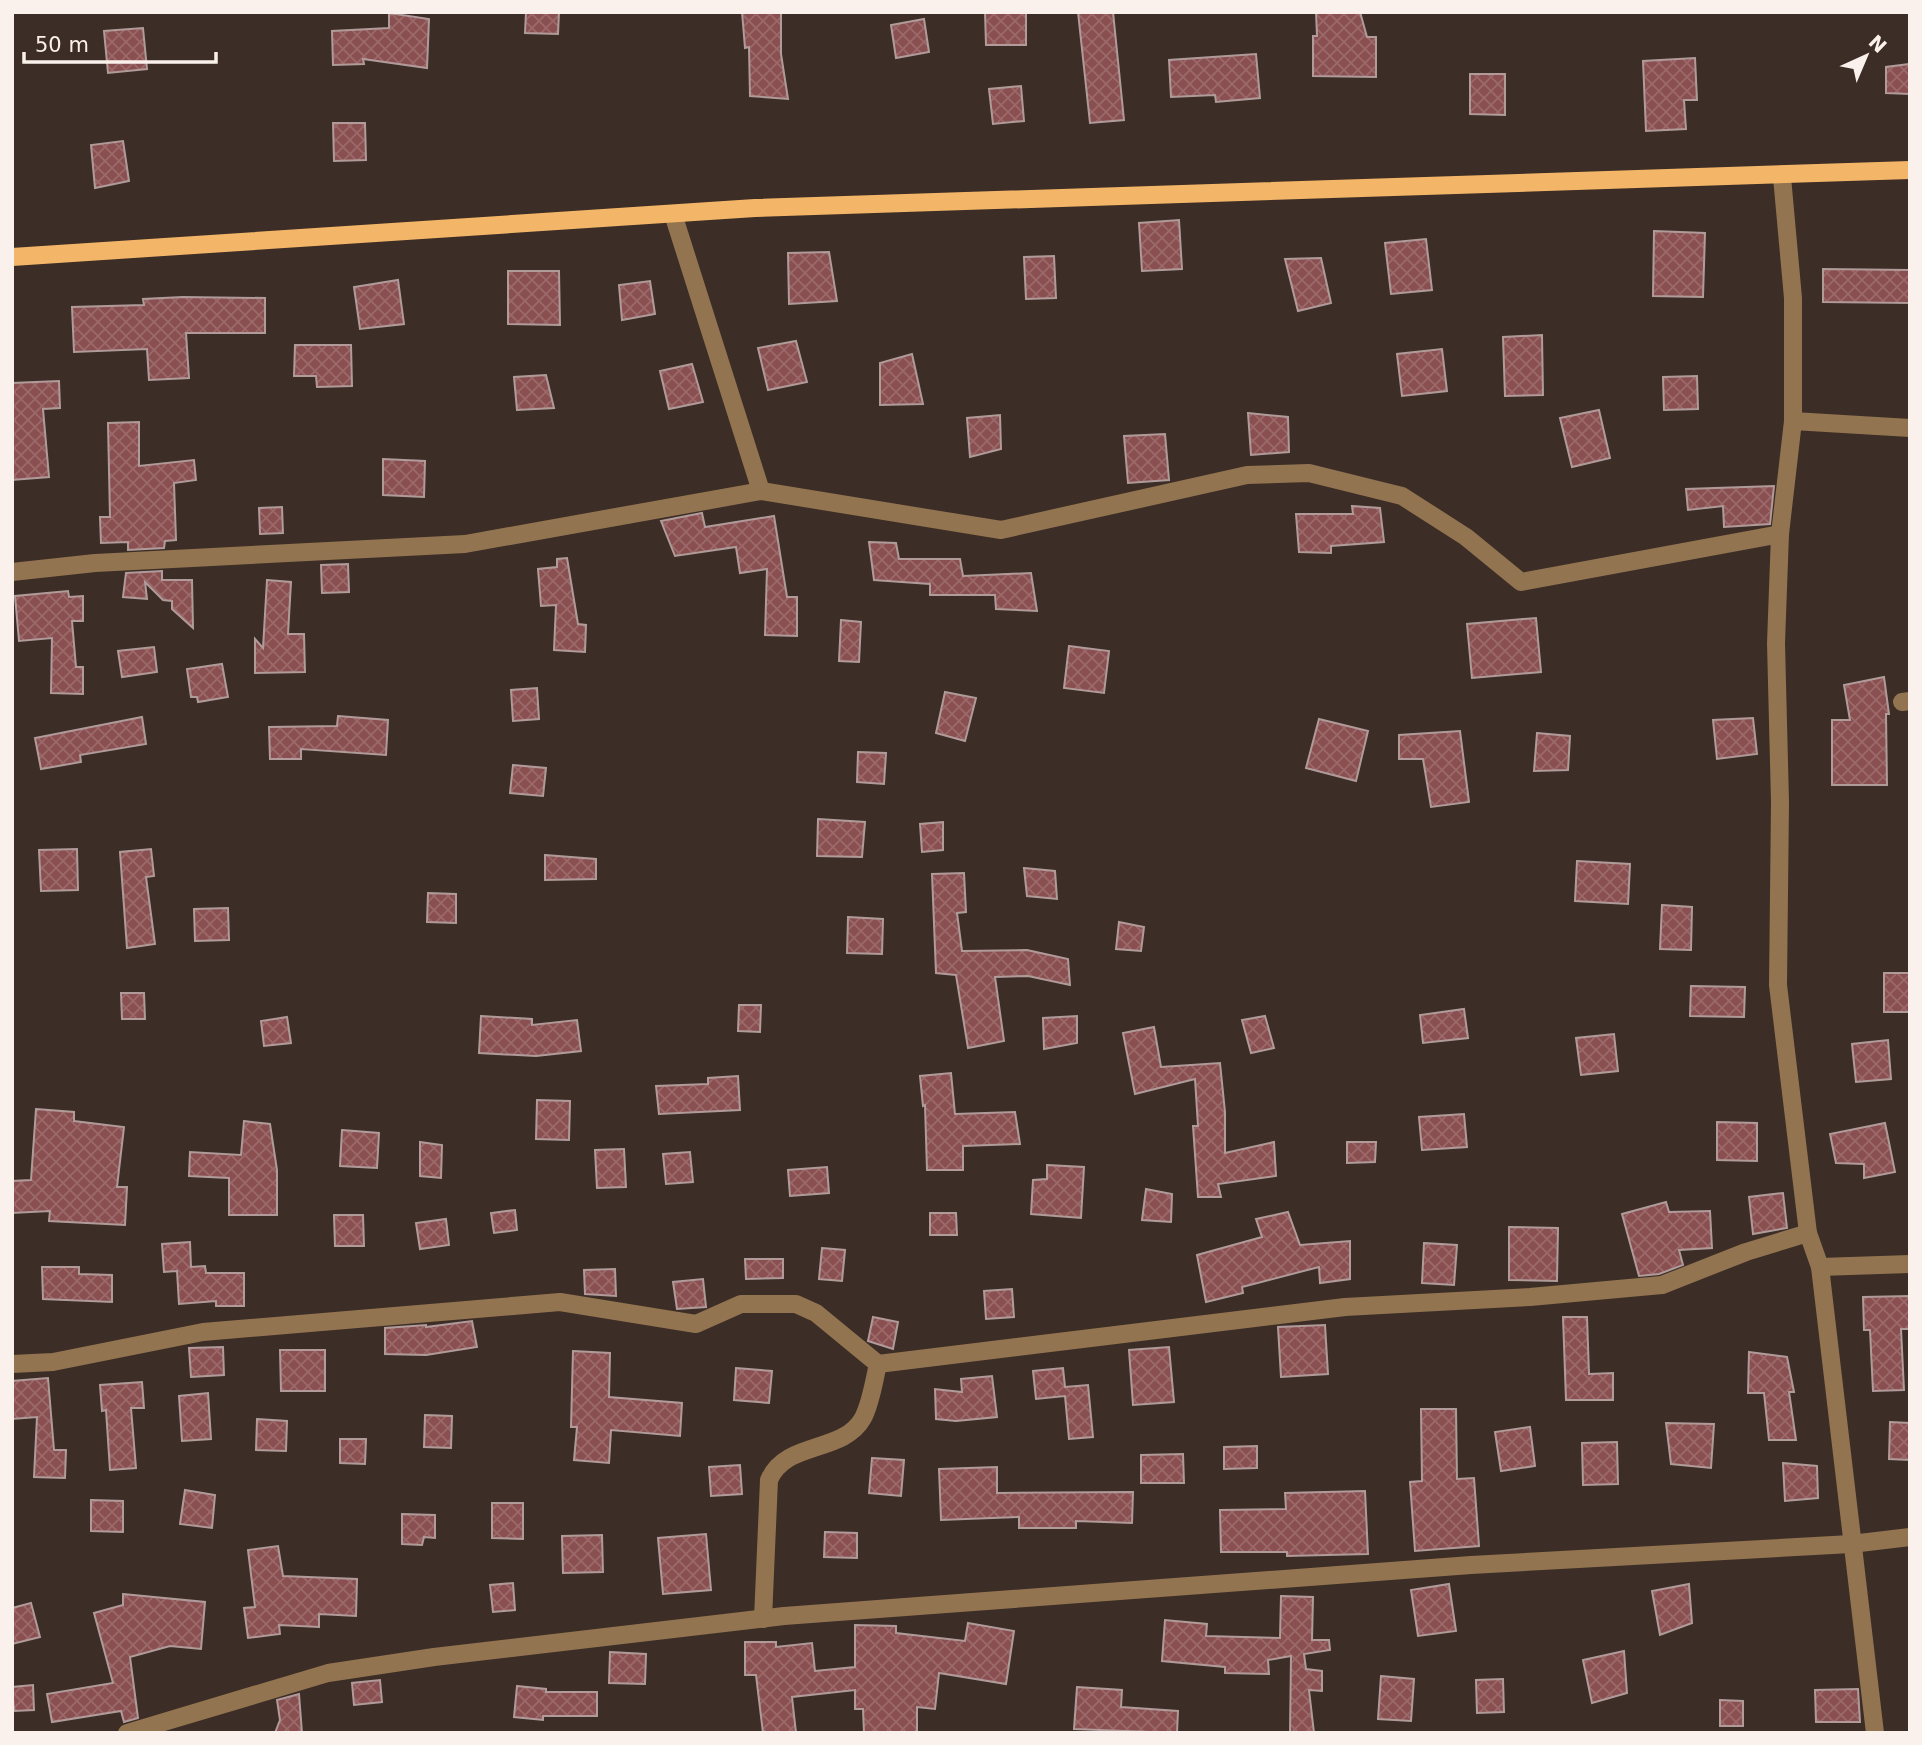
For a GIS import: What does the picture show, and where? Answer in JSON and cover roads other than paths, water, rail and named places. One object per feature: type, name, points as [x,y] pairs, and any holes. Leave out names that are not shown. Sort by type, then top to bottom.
[{"type":"main road","points":[[12,257],[755,208],[1534,181],[1782,177],[1910,170]]},
{"type":"street","points":[[1782,177],[1793,298],[1793,421],[1780,534],[1776,643],[1780,802],[1778,985],[1808,1233],[1819,1267],[1875,1733]]},
{"type":"street","points":[[674,214],[761,491]]},
{"type":"street","points":[[1793,421],[1910,428]]},
{"type":"street","points":[[12,572],[95,563],[464,544],[761,491],[1001,530],[1247,475],[1309,473],[1402,496],[1466,537],[1521,582],[1780,534]]},
{"type":"street","points":[[12,1364],[53,1362],[203,1332],[560,1301],[696,1324],[741,1304],[796,1304],[816,1312],[878,1364],[1345,1307],[1530,1297],[1662,1284],[1746,1252],[1808,1233]]},
{"type":"street","points":[[1819,1267],[1910,1264]]},
{"type":"street","points":[[763,1619],[769,1479],[773,1470],[783,1459],[853,1429],[864,1417],[878,1364]]},
{"type":"street","points":[[127,1733],[328,1673],[435,1657],[763,1619],[1471,1565],[1851,1544],[1910,1537]]}]
